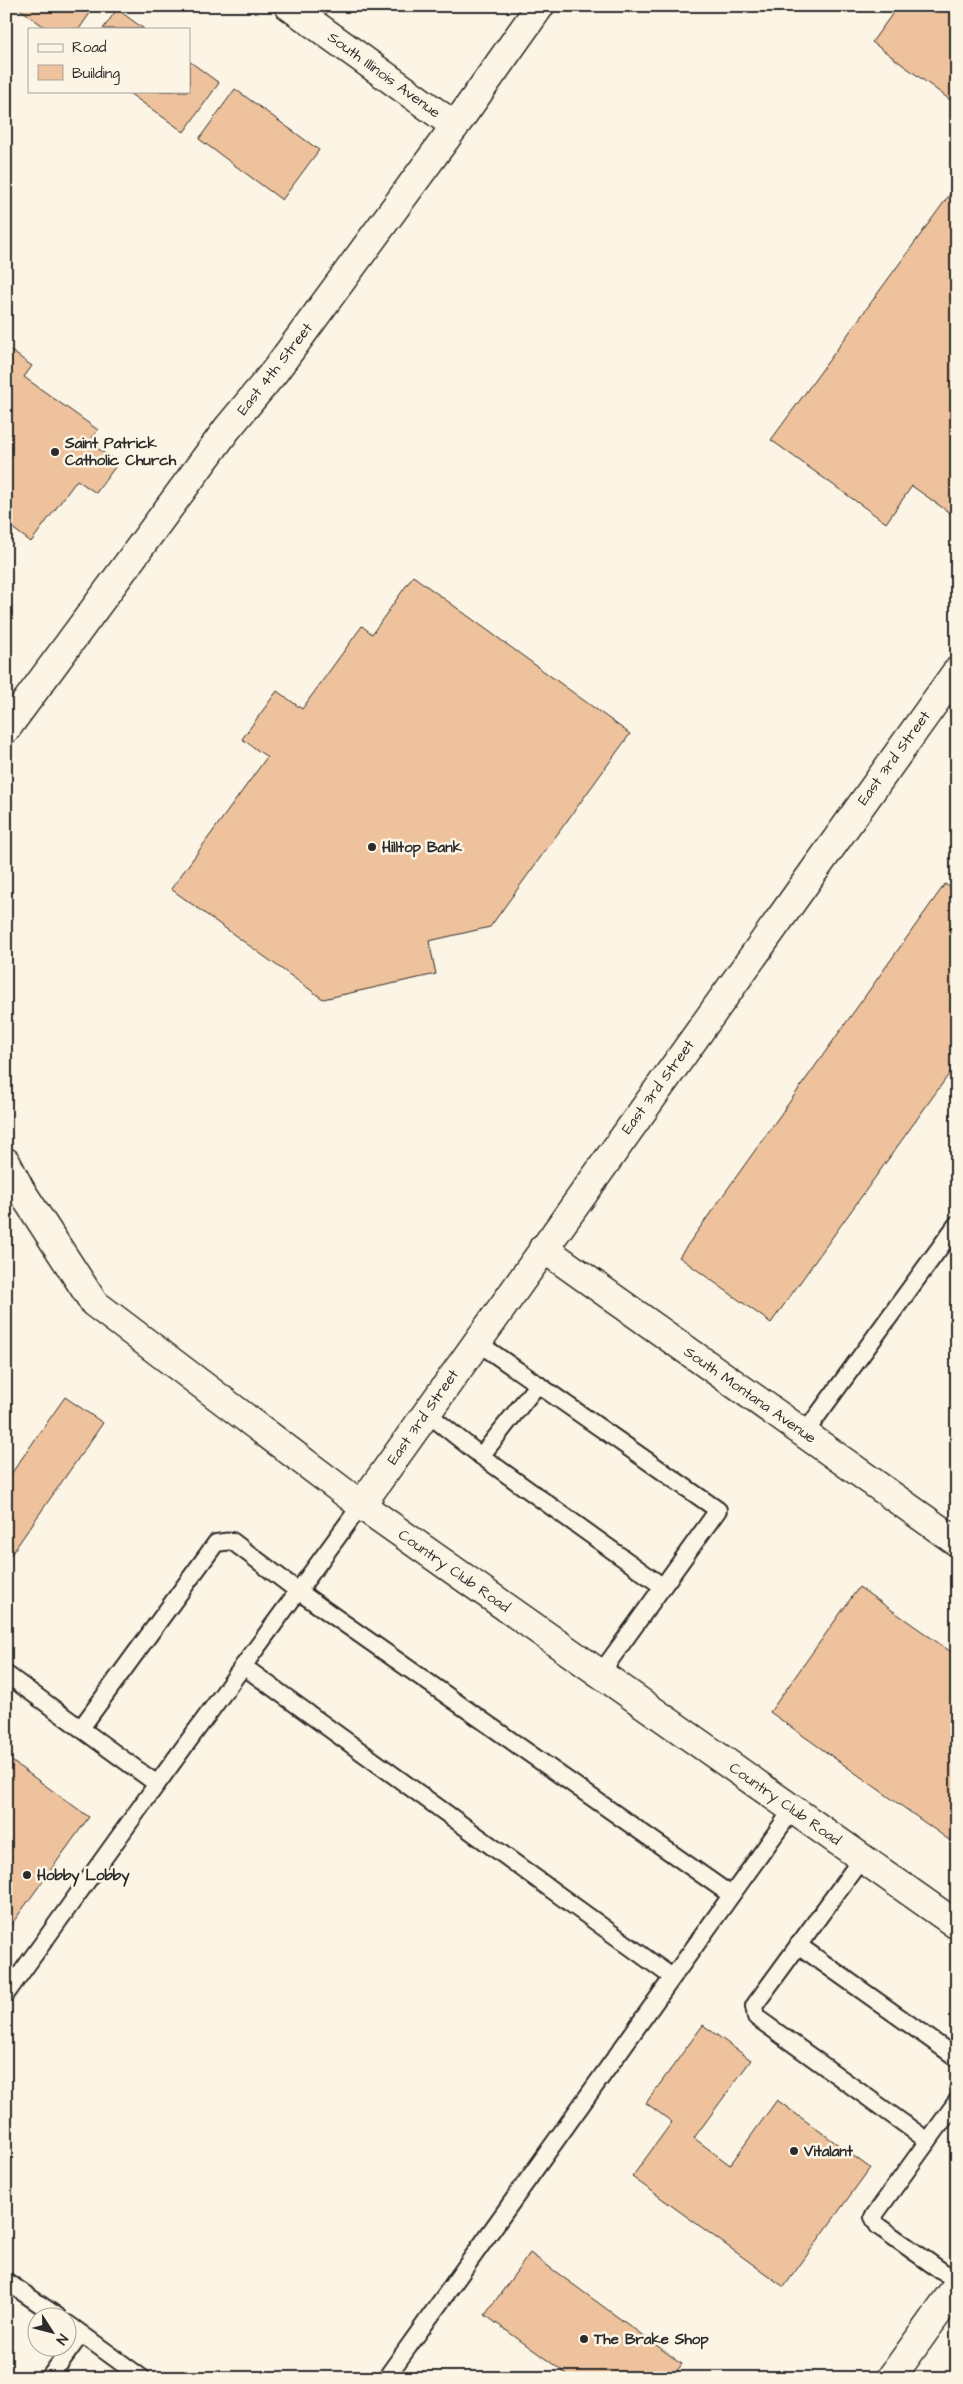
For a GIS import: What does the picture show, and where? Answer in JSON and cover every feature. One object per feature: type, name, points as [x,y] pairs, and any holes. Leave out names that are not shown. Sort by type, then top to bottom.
[{"type":"street","name":"South Illinois Avenue","points":[[289,6],[455,126]]},
{"type":"street","name":"East 4th Street","points":[[6,728],[221,436],[275,371],[455,126],[540,6]]},
{"type":"street","name":"East 3rd Street","points":[[361,1505],[957,671]]},
{"type":"street","name":"Country Club Road","points":[[6,1162],[13,1194],[94,1303],[361,1505],[957,1925]]},
{"type":"street","name":"South Montana Avenue","points":[[543,1248],[957,1542]]},
{"type":"street","points":[[891,2378],[957,2286]]},
{"type":"lane","points":[[804,1434],[957,1224]]},
{"type":"lane","points":[[477,1342],[718,1510],[600,1674]]},
{"type":"lane","points":[[481,1456],[538,1384]]},
{"type":"lane","points":[[427,1413],[481,1456],[662,1586]]},
{"type":"lane","points":[[6,1994],[361,1505]]},
{"type":"lane","points":[[81,1728],[216,1543],[232,1542],[298,1591],[731,1895]]},
{"type":"lane","points":[[243,1666],[672,1977]]},
{"type":"lane","points":[[6,1674],[157,1784]]},
{"type":"lane","points":[[386,2378],[792,1809]]},
{"type":"lane","points":[[862,1858],[754,2006],[756,2017],[928,2141]]},
{"type":"lane","points":[[798,1945],[957,2058]]},
{"type":"lane","points":[[957,2100],[874,2217],[878,2226],[957,2282]]},
{"type":"lane","points":[[6,2280],[43,2306]]},
{"type":"lane","points":[[78,2332],[142,2378]]},
{"type":"lane","points":[[49,2378],[60,2356]]},
{"type":"building","points":[[16,6],[95,6],[80,28],[46,28]]},
{"type":"building","points":[[898,6],[957,6],[957,105],[872,42]]},
{"type":"building","points":[[117,9],[143,28],[104,28]]},
{"type":"building","points":[[190,62],[219,83],[184,132],[127,92],[190,92]]},
{"type":"building","points":[[235,89],[319,150],[282,200],[199,139]]},
{"type":"building","points":[[950,194],[957,199],[957,518],[912,486],[886,523],[771,440]]},
{"type":"building","name":"Saint Patrick Catholic Church","points":[[6,347],[32,366],[24,377],[98,430],[89,442],[118,463],[96,493],[77,480],[31,542],[6,525]]},
{"type":"building","points":[[413,576],[630,734],[490,927],[429,941],[436,974],[323,999],[171,889],[267,757],[242,739],[277,691],[302,709],[362,626],[372,634]]},
{"type":"building","points":[[945,884],[957,892],[957,1063],[771,1323],[679,1257]]},
{"type":"building","points":[[65,1397],[103,1423],[10,1556],[6,1553],[6,1481]]},
{"type":"building","points":[[859,1587],[957,1656],[957,1835],[952,1842],[770,1712]]},
{"type":"building","name":"Hobby Lobby","points":[[6,1757],[89,1817],[6,1932]]},
{"type":"building","name":"Vitalant","points":[[703,2025],[751,2060],[694,2138],[730,2165],[777,2100],[870,2168],[784,2287],[632,2177],[672,2122],[646,2103]]},
{"type":"building","name":"The Brake Shop","points":[[530,2253],[682,2364],[672,2378],[572,2378],[485,2315]]},
{"type":"place","name":"Saint Patrick Catholic Church","points":[[55,452]]},
{"type":"place","name":"Hilltop Bank","points":[[372,847]]},
{"type":"place","name":"Hobby Lobby","points":[[27,1875]]},
{"type":"place","name":"Vitalant","points":[[794,2151]]},
{"type":"place","name":"The Brake Shop","points":[[584,2339]]}]
